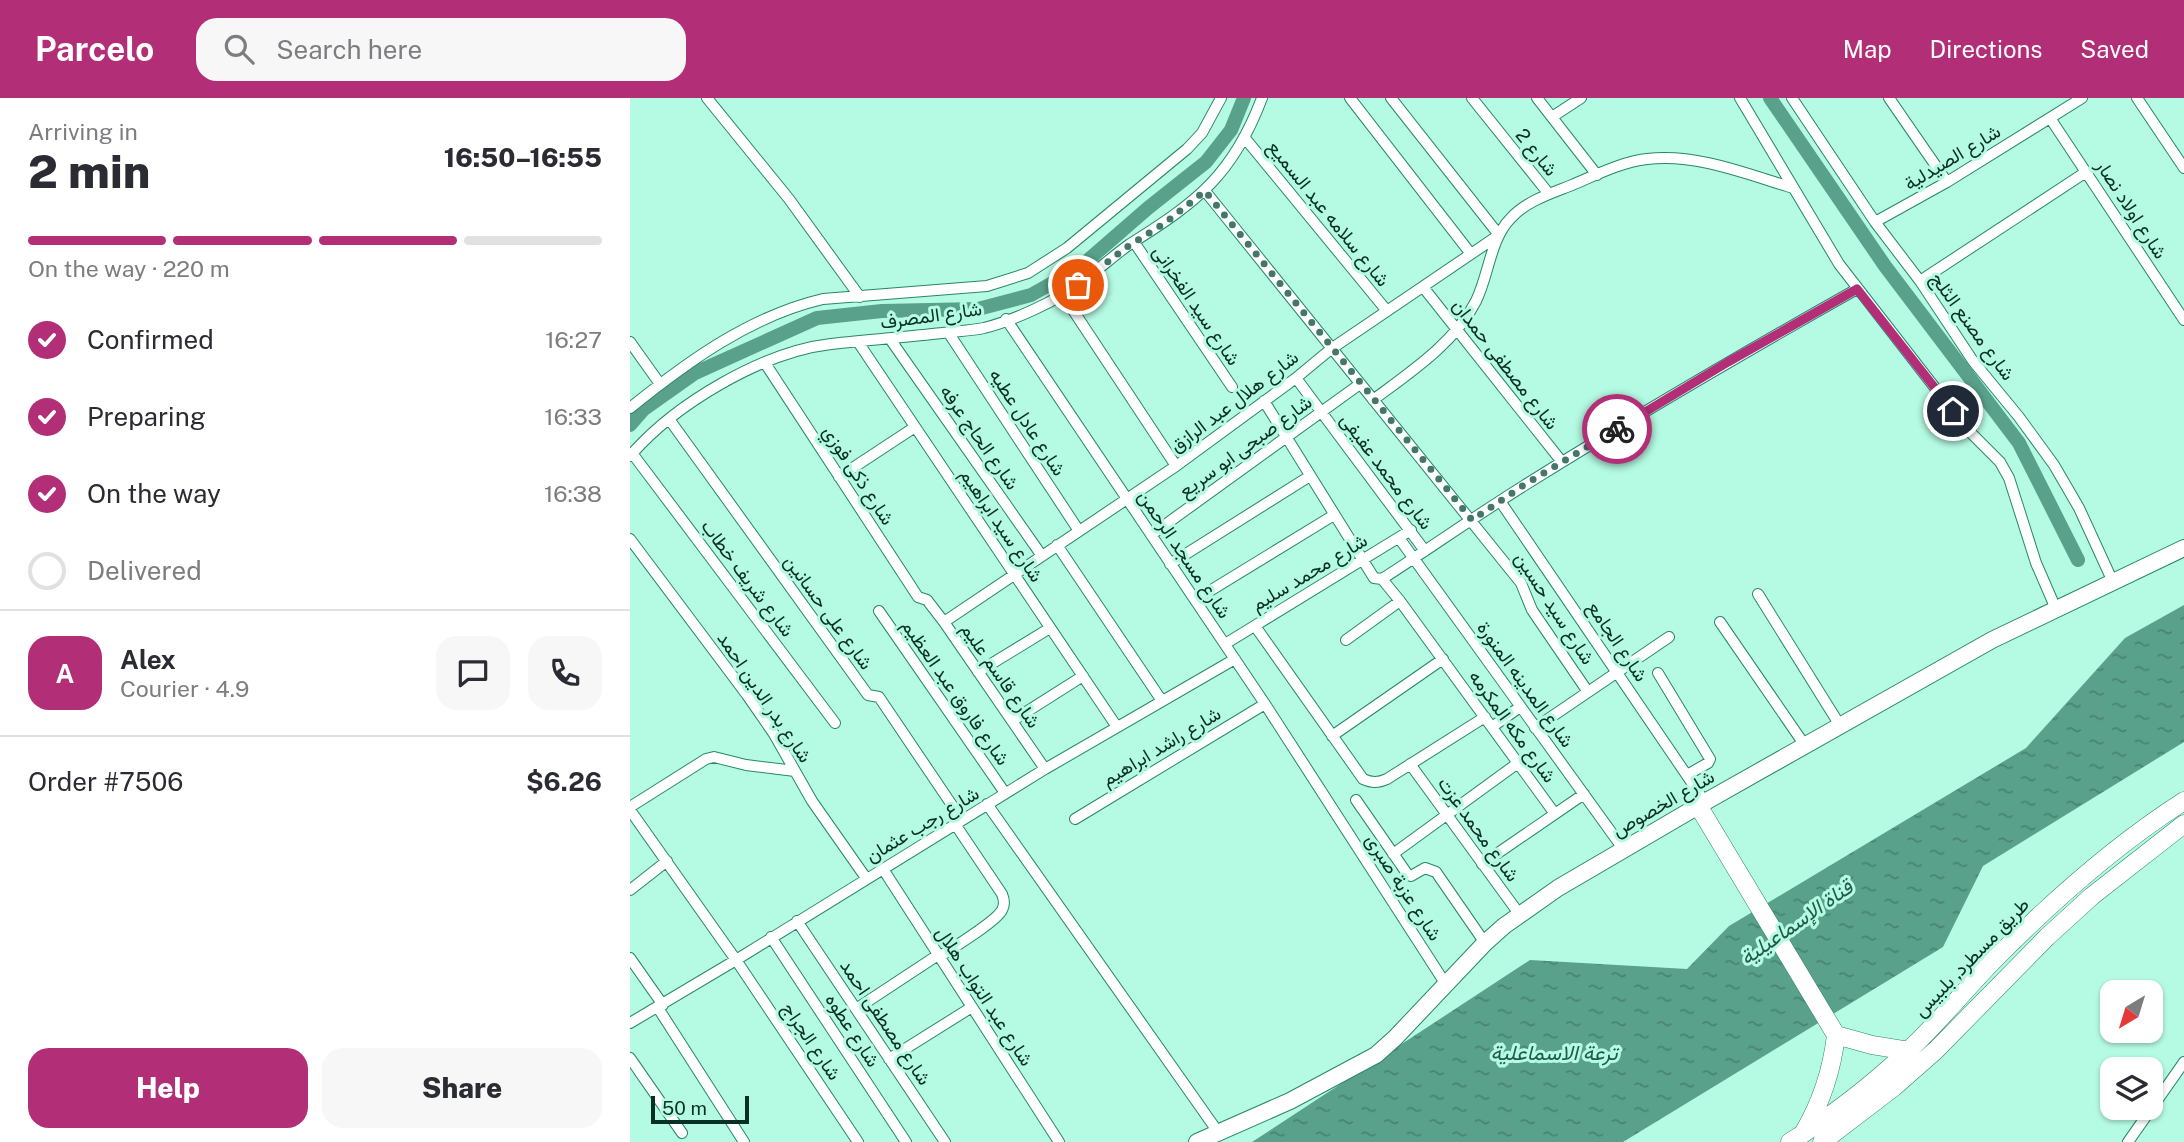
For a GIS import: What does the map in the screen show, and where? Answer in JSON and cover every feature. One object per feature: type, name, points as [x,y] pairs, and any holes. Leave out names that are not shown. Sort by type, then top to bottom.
[{"type":"main road","name":"شارع الخصوص","points":[[1197,1142],[1290,1101],[1376,1055],[1485,943],[1558,888],[1992,640],[2184,548]]},
{"type":"main road","name":"طريق مسطرد, بلبيس","points":[[1796,1138],[1846,1103],[1909,1051],[2033,922],[2123,845],[2184,801]]},
{"type":"main road","points":[[1702,805],[1715,834],[1835,1034],[1834,1056],[1825,1087],[1813,1116],[1796,1138]]},
{"type":"main road","name":"طريق مسطرد, بلبيس","points":[[1822,1142],[1894,1087],[1936,1050],[2047,937],[2130,865],[2184,824]]},
{"type":"main road","points":[[1835,1034],[1872,1045],[1909,1051]]},
{"type":"street","points":[[707,98],[789,199],[860,297]]},
{"type":"street","points":[[630,408],[709,350],[772,316],[804,304],[823,299],[986,286],[1028,273],[1067,248],[1188,149],[1202,133],[1221,98]]},
{"type":"street","name":"شارع المصرف","points":[[631,455],[669,419],[707,393],[765,363],[830,344],[984,328],[1063,295],[1134,242],[1165,223],[1205,191],[1225,170],[1262,98]]},
{"type":"street","points":[[1350,98],[1471,254]]},
{"type":"street","points":[[1391,98],[1499,235]]},
{"type":"street","name":"شارع 2","points":[[1472,98],[1549,194]]},
{"type":"street","points":[[1537,98],[1597,175]]},
{"type":"street","points":[[1552,117],[1581,98]]},
{"type":"street","points":[[1740,98],[1857,289],[1967,429],[2000,462],[2009,478],[2036,562],[2056,609]]},
{"type":"street","name":"شارع مصنع الثلج","points":[[1792,98],[1973,361],[2019,417],[2054,466],[2079,508],[2113,582]]},
{"type":"street","points":[[1889,98],[1947,182]]},
{"type":"street","name":"شارع الصيدلية","points":[[1875,222],[1947,182],[2082,98]]},
{"type":"street","points":[[2137,98],[2184,168]]},
{"type":"street","name":"شارع اولاد نصار","points":[[2050,118],[2184,320]]},
{"type":"street","name":"شارع سلامه عبد السميع","points":[[1244,137],[1387,311]]},
{"type":"street","points":[[1373,400],[1409,372],[1469,314],[1478,298],[1499,235],[1521,209],[1549,194],[1619,166],[1666,157],[1729,168],[1793,188]]},
{"type":"street","points":[[1920,281],[2086,172]]},
{"type":"street","points":[[1205,191],[1331,349]]},
{"type":"street","name":"شارع هلال عبد الرازق","points":[[944,622],[1176,466],[1331,349],[1499,235]]},
{"type":"street","name":"شارع سيد الفخرانى","points":[[1134,242],[1232,387]]},
{"type":"street","name":"شارع مصطفى حمدان","points":[[1423,287],[1562,462]]},
{"type":"street","points":[[1379,579],[1562,462],[1728,362],[1857,289]]},
{"type":"street","points":[[1063,295],[1176,466]]},
{"type":"street","name":"شارع مسجد الرحمن","points":[[1006,319],[1333,809]]},
{"type":"street","name":"شارع عادل عطيه","points":[[948,332],[1079,531]]},
{"type":"street","name":"شارع الحاج عرفه","points":[[890,339],[1042,556]]},
{"type":"street","points":[[630,342],[660,384]]},
{"type":"street","name":"شارع سيد ابراهيم","points":[[858,342],[1117,727]]},
{"type":"street","name":"شارع سيد حسين","points":[[1331,349],[1521,583],[1532,610],[1588,692]]},
{"type":"street","name":"شارع ذكى فوزي","points":[[765,363],[918,597],[928,601]]},
{"type":"street","name":"شارع محمد عفيفى","points":[[1296,378],[1425,551]]},
{"type":"street","name":"شارع صبحى ابو سريع","points":[[1151,535],[1360,384]]},
{"type":"street","name":"شارع مكه المكرمه","points":[[1264,401],[1362,560],[1401,601],[1555,814]]},
{"type":"street","name":"شارع على حسانين","points":[[669,419],[868,695],[879,697],[1002,894],[1002,912],[938,956]]},
{"type":"street","points":[[839,477],[915,427]]},
{"type":"street","name":"شارع شريف خطاب","points":[[631,455],[835,723]]},
{"type":"street","points":[[1170,564],[1310,476]]},
{"type":"street","name":"شارع الجامع","points":[[1500,500],[1687,775],[1702,805]]},
{"type":"street","points":[[1195,600],[1334,515]]},
{"type":"street","name":"شارع محمد سليم","points":[[1225,644],[1411,530]]},
{"type":"street","name":"شارع المدينه المنورة","points":[[1399,538],[1624,850]]},
{"type":"street","name":"شارع بدر الدين احمد","points":[[630,539],[747,695],[774,734],[812,800],[866,878]]},
{"type":"street","points":[[1057,545],[1162,701]]},
{"type":"street","points":[[1758,594],[1841,727]]},
{"type":"street","name":"شارع قاسم عليم","points":[[928,601],[1045,769]]},
{"type":"street","points":[[1346,640],[1401,601]]},
{"type":"street","name":"شارع فاروق عبد العظيم","points":[[879,611],[1005,793]]},
{"type":"street","points":[[1720,622],[1806,747]]},
{"type":"street","points":[[1255,626],[1363,779],[1379,782],[1485,717]]},
{"type":"street","points":[[978,672],[1050,628]]},
{"type":"street","points":[[1535,727],[1669,637]]},
{"type":"street","name":"شارع رجب عثمان","points":[[630,1023],[1005,793],[1235,659]]},
{"type":"street","points":[[1332,736],[1443,659]]},
{"type":"street","points":[[1658,673],[1710,759],[1708,763],[1687,775]]},
{"type":"street","points":[[1012,721],[1083,676]]},
{"type":"street","name":"شارع راشد ابراهيم","points":[[1075,819],[1265,704]]},
{"type":"street","points":[[1492,727],[1520,707]]},
{"type":"street","points":[[631,811],[706,759],[714,757],[746,765],[795,771]]},
{"type":"street","points":[[1393,854],[1518,763]]},
{"type":"street","name":"شارع محمد عزت","points":[[1410,764],[1520,915]]},
{"type":"street","points":[[1482,864],[1584,794]]},
{"type":"street","points":[[1356,800],[1409,876],[1428,867],[1436,872],[1485,943]]},
{"type":"street","points":[[987,804],[1218,1132]]},
{"type":"street","name":"شارع عزبة صبرى","points":[[1333,809],[1445,983]]},
{"type":"street","name":"شارع الجراج","points":[[631,811],[736,960],[858,1142]]},
{"type":"street","points":[[630,890],[667,861]]},
{"type":"street","name":"شارع عبد التواب هلال","points":[[883,869],[1059,1142]]},
{"type":"street","name":"شارع مصطفى احمد","points":[[797,921],[945,1142]]},
{"type":"street","name":"شارع عطوه","points":[[771,937],[906,1142]]},
{"type":"street","points":[[856,1009],[938,956]]},
{"type":"street","points":[[630,958],[744,1142]]},
{"type":"street","points":[[889,1059],[972,1007]]},
{"type":"street","points":[[630,1058],[682,1133]]},
{"type":"street","points":[[2128,1142],[2184,1062]]},
{"type":"street","points":[[2138,1129],[2145,1142]]},
{"type":"water","name":"ترعة الاسماعلية","points":[[2184,605],[2184,742],[1983,866],[1943,947],[1623,1142],[1252,1142],[1530,960],[1687,969],[1729,926],[2026,748],[2125,638]]},
{"type":"waterway","points":[[630,425],[644,409],[695,373],[817,318],[882,311],[978,309],[1031,295],[1079,268],[1206,162],[1231,130],[1244,98]]},
{"type":"waterway","points":[[1770,98],[1885,266],[2019,443],[2078,560]]},
{"type":"way so far","points":[[1078,285],[1205,191],[1472,520],[1617,429]]},
{"type":"route","points":[[1617,429],[1857,289],[1953,411]]},
{"type":"water label","name":"قناة الإسماعيلية","points":[[1796,922]]}]
